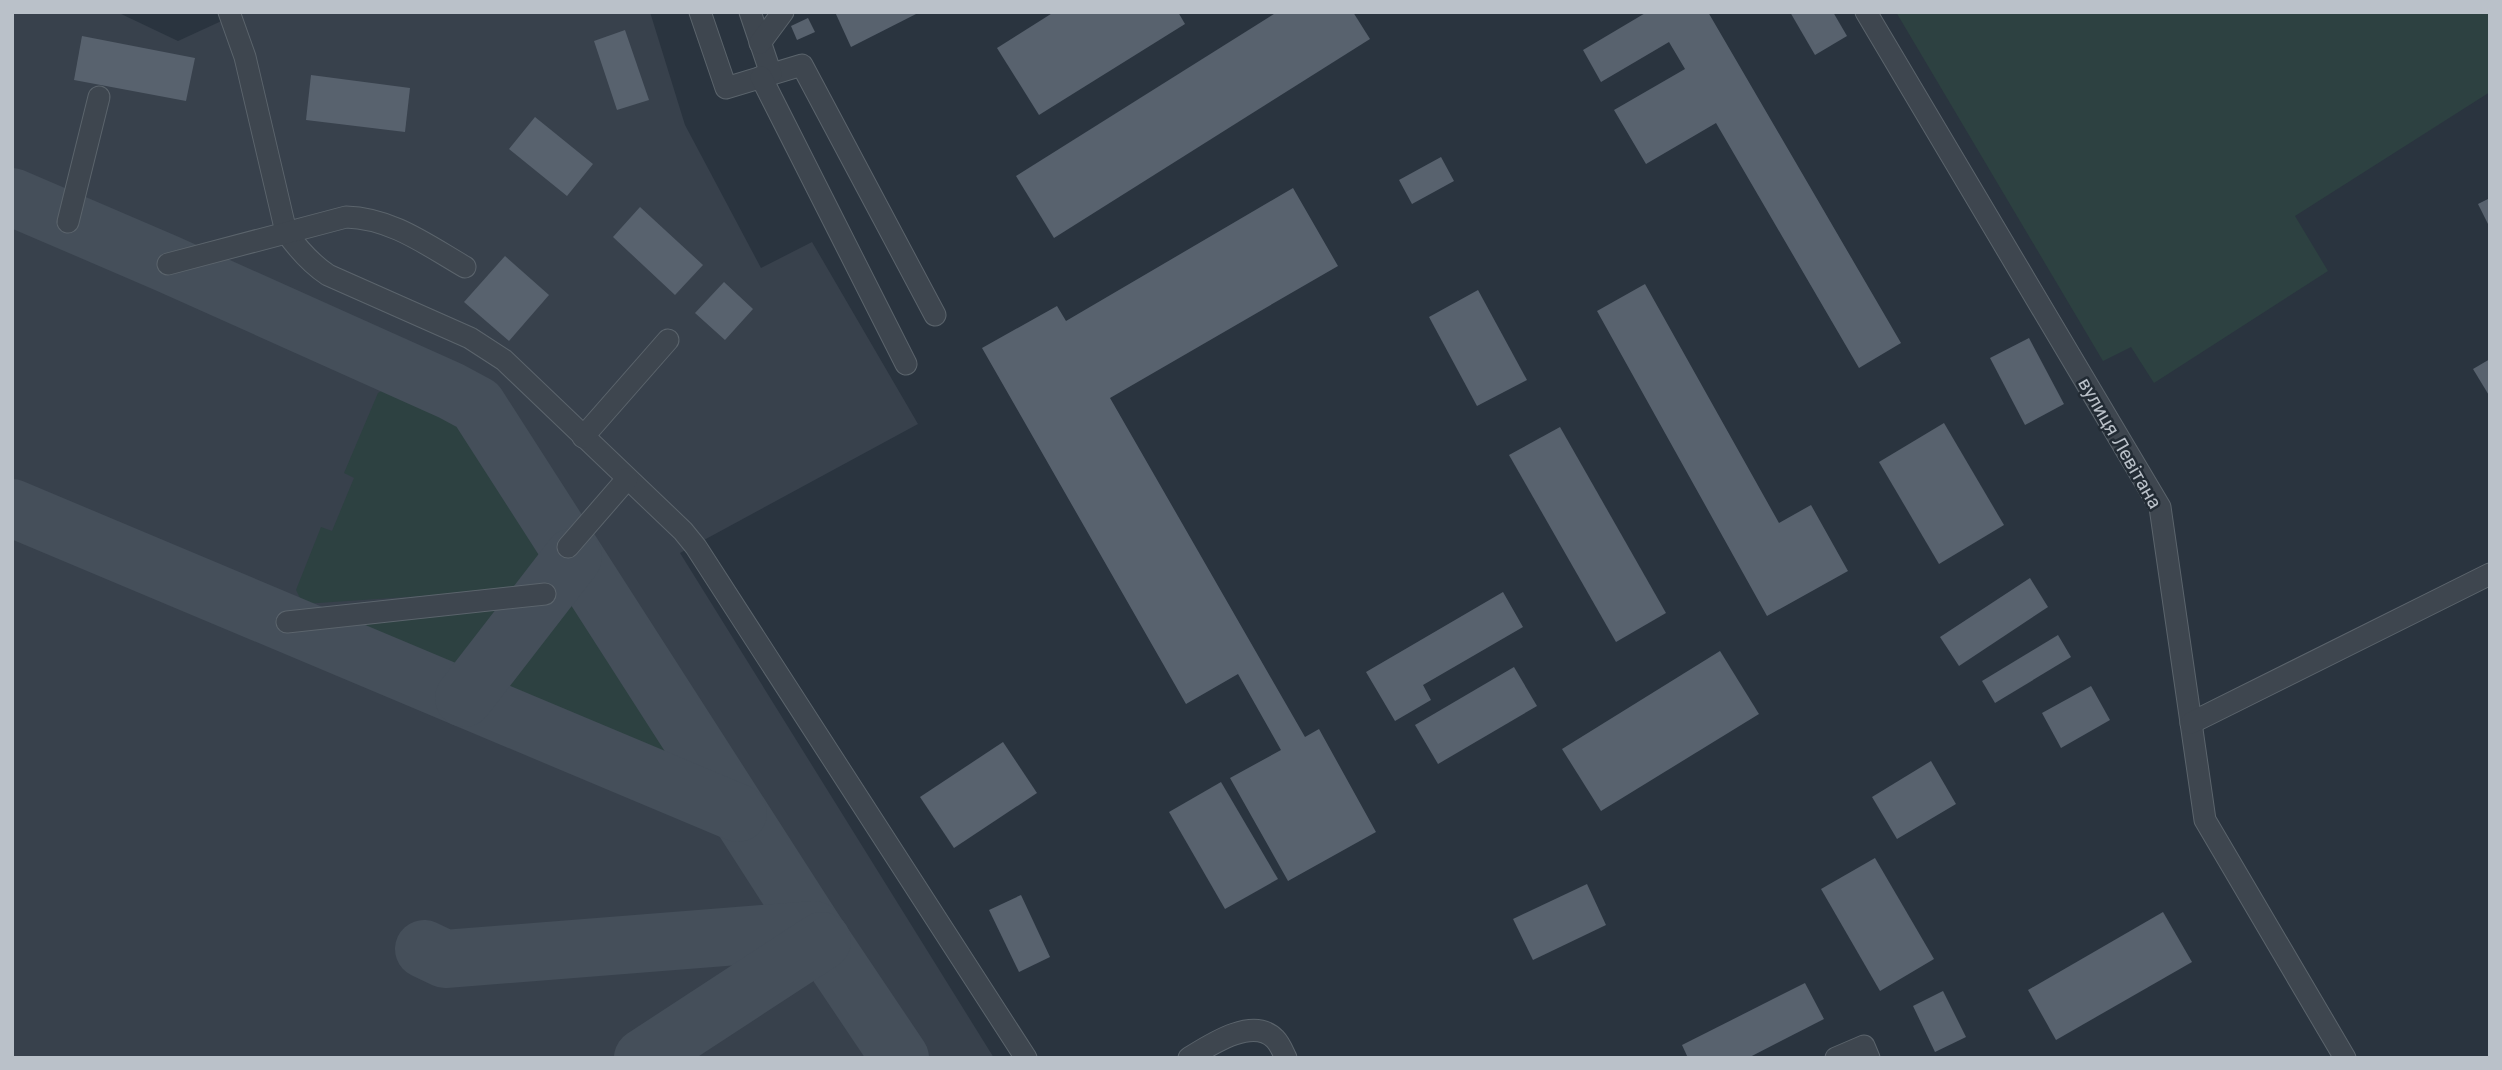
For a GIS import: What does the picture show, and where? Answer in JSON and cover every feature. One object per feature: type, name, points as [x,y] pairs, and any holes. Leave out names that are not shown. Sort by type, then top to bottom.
[{"type":"street","points":[[229,12],[245,57],[286,232],[311,264],[328,275],[470,338],[504,360],[626,479],[665,513],[696,547],[1026,1058]]},
{"type":"street","points":[[699,12],[726,88],[802,65],[935,315]]},
{"type":"street","points":[[750,12],[760,43],[766,76],[906,363]]},
{"type":"street","points":[[760,43],[783,12]]},
{"type":"street","name":"вулиця Левітана","points":[[1866,12],[2160,508],[2205,820],[2345,1058]]},
{"type":"street","points":[[68,222],[99,97]]},
{"type":"street","points":[[168,264],[346,217],[360,217],[397,228],[465,267]]},
{"type":"street","points":[[583,437],[668,340]]},
{"type":"street","points":[[568,547],[626,479]]},
{"type":"street","points":[[2191,723],[2490,574]]},
{"type":"street","points":[[287,622],[545,594]]},
{"type":"street","points":[[1189,1058],[1214,1042],[1239,1032],[1260,1031],[1275,1038],[1286,1058]]},
{"type":"street","points":[[1836,1058],[1864,1046],[1869,1058]]},
{"type":"shaded area","points":[[12,12],[117,12],[178,41],[241,12],[650,12],[685,125],[761,268],[812,242],[918,424],[680,553],[994,1058],[12,1058]]},
{"type":"green space","points":[[1896,12],[2490,12],[2490,92],[2295,216],[2328,271],[2154,383],[2131,347],[2103,361]]},
{"type":"green space","points":[[393,384],[454,411],[471,429],[551,553],[524,586],[510,590],[303,604],[296,590],[321,527],[332,531],[354,478],[344,473],[378,393]]},
{"type":"green space","points":[[565,597],[573,597],[585,606],[683,760],[678,764],[494,687]]},
{"type":"green space","points":[[514,606],[462,673],[352,628],[362,620]]},
{"type":"building","points":[[835,12],[920,12],[851,47]]},
{"type":"building","points":[[1054,12],[1178,12],[1185,24],[1039,115],[997,48]]},
{"type":"building","points":[[1277,12],[1353,12],[1370,39],[1054,238],[1016,176]]},
{"type":"building","points":[[1647,12],[1708,12],[1901,343],[1859,368],[1716,123],[1646,164],[1614,110],[1685,69],[1669,42],[1601,82],[1583,50]]},
{"type":"building","points":[[1790,12],[1833,12],[1847,36],[1815,55]]},
{"type":"building","points":[[808,18],[815,32],[797,40],[791,26]]},
{"type":"building","points":[[625,30],[649,100],[617,110],[594,41]]},
{"type":"building","points":[[82,36],[195,58],[186,101],[74,80]]},
{"type":"building","points":[[311,75],[410,88],[405,132],[306,120]]},
{"type":"building","points":[[535,117],[593,164],[567,196],[509,149]]},
{"type":"building","points":[[1441,157],[1454,181],[1412,204],[1399,180]]},
{"type":"building","points":[[1293,188],[1338,266],[1110,398],[1305,737],[1319,729],[1376,832],[1288,881],[1230,778],[1281,750],[1238,674],[1186,704],[982,348],[1057,306],[1066,321]]},
{"type":"building","points":[[2490,198],[2490,228],[2478,204]]},
{"type":"building","points":[[640,207],[703,265],[675,295],[613,237]]},
{"type":"building","points":[[505,256],[549,295],[509,341],[464,302]]},
{"type":"building","points":[[724,282],[753,309],[725,340],[695,313]]},
{"type":"building","points":[[1645,284],[1779,523],[1811,505],[1848,571],[1767,616],[1597,311]]},
{"type":"building","points":[[1478,290],[1527,380],[1477,406],[1429,317]]},
{"type":"building","points":[[2029,338],[2064,404],[2025,425],[1990,358]]},
{"type":"building","points":[[2490,359],[2490,397],[2473,369]]},
{"type":"building","points":[[1944,423],[2004,525],[1939,564],[1879,462]]},
{"type":"building","points":[[1560,427],[1666,613],[1616,642],[1509,455]]},
{"type":"building","points":[[2030,578],[2048,607],[1959,666],[1940,637]]},
{"type":"building","points":[[1503,592],[1523,627],[1423,685],[1431,700],[1395,721],[1366,672]]},
{"type":"building","points":[[2058,635],[2071,657],[1995,703],[1982,681]]},
{"type":"building","points":[[1720,651],[1759,714],[1601,811],[1562,749]]},
{"type":"building","points":[[1514,667],[1537,706],[1438,764],[1415,725]]},
{"type":"building","points":[[2091,686],[2110,720],[2061,748],[2042,713]]},
{"type":"building","points":[[1003,742],[1037,793],[954,848],[920,797]]},
{"type":"building","points":[[1931,761],[1956,804],[1897,839],[1872,797]]},
{"type":"building","points":[[1221,782],[1278,879],[1225,909],[1169,812]]},
{"type":"building","points":[[1875,858],[1934,959],[1880,991],[1821,889]]},
{"type":"building","points":[[1587,884],[1606,925],[1533,960],[1513,919]]},
{"type":"building","points":[[1021,895],[1050,957],[1019,972],[989,910]]},
{"type":"building","points":[[2163,912],[2192,962],[2056,1040],[2028,990]]},
{"type":"building","points":[[1805,983],[1824,1019],[1748,1058],[1688,1058],[1682,1045]]},
{"type":"building","points":[[1943,991],[1966,1037],[1935,1052],[1913,1006]]},
{"type":"taxiway","points":[[12,197],[168,264],[477,405],[814,930],[900,1058]]},
{"type":"taxiway","points":[[12,508],[738,813]]},
{"type":"taxiway","points":[[464,698],[573,557]]},
{"type":"taxiway","points":[[424,949],[445,959],[814,930]]},
{"type":"taxiway","points":[[643,1058],[822,941]]}]
